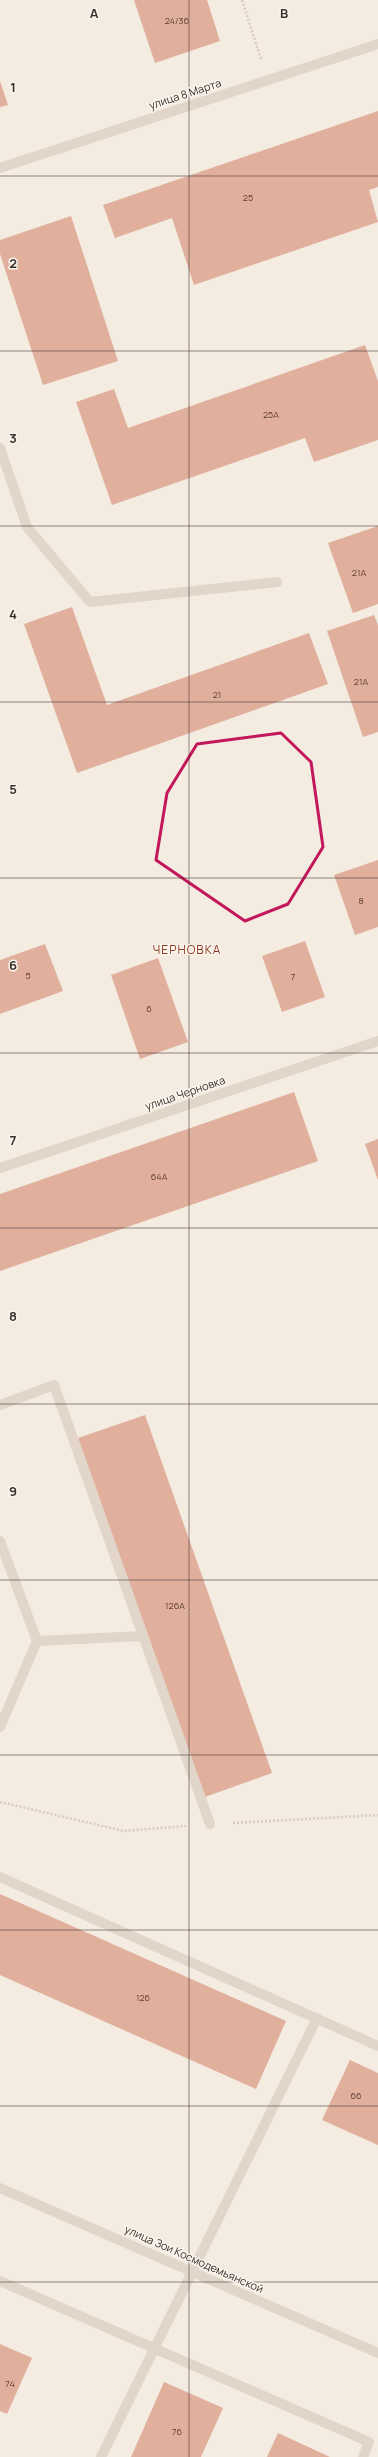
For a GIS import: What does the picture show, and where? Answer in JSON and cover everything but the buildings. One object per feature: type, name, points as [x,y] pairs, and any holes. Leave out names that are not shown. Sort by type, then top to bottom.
[{"type":"street","name":"улица 8 Марта","points":[[0,168],[378,44]]},
{"type":"street","points":[[0,448],[27,527],[90,602],[277,582]]},
{"type":"street","name":"улица Черновка","points":[[0,1168],[378,1041]]},
{"type":"street","points":[[0,1405],[54,1385],[210,1824]]},
{"type":"street","points":[[0,1542],[37,1641],[0,1727]]},
{"type":"street","points":[[37,1641],[143,1636]]},
{"type":"street","points":[[0,1877],[378,2046]]},
{"type":"street","points":[[101,2457],[155,2350],[317,2018]]},
{"type":"street","name":"улица Зои Космодемьянской","points":[[0,2188],[378,2353]]},
{"type":"street","points":[[0,2281],[155,2350],[369,2442],[363,2457]]},
{"type":"path","points":[[242,0],[267,80]]},
{"type":"highlighted area","points":[[281,733],[311,762],[323,847],[288,904],[245,921],[156,860],[167,793],[197,744]]},
{"type":"district","name":"ЧЕРНОВКА","points":[[187,950]]}]
